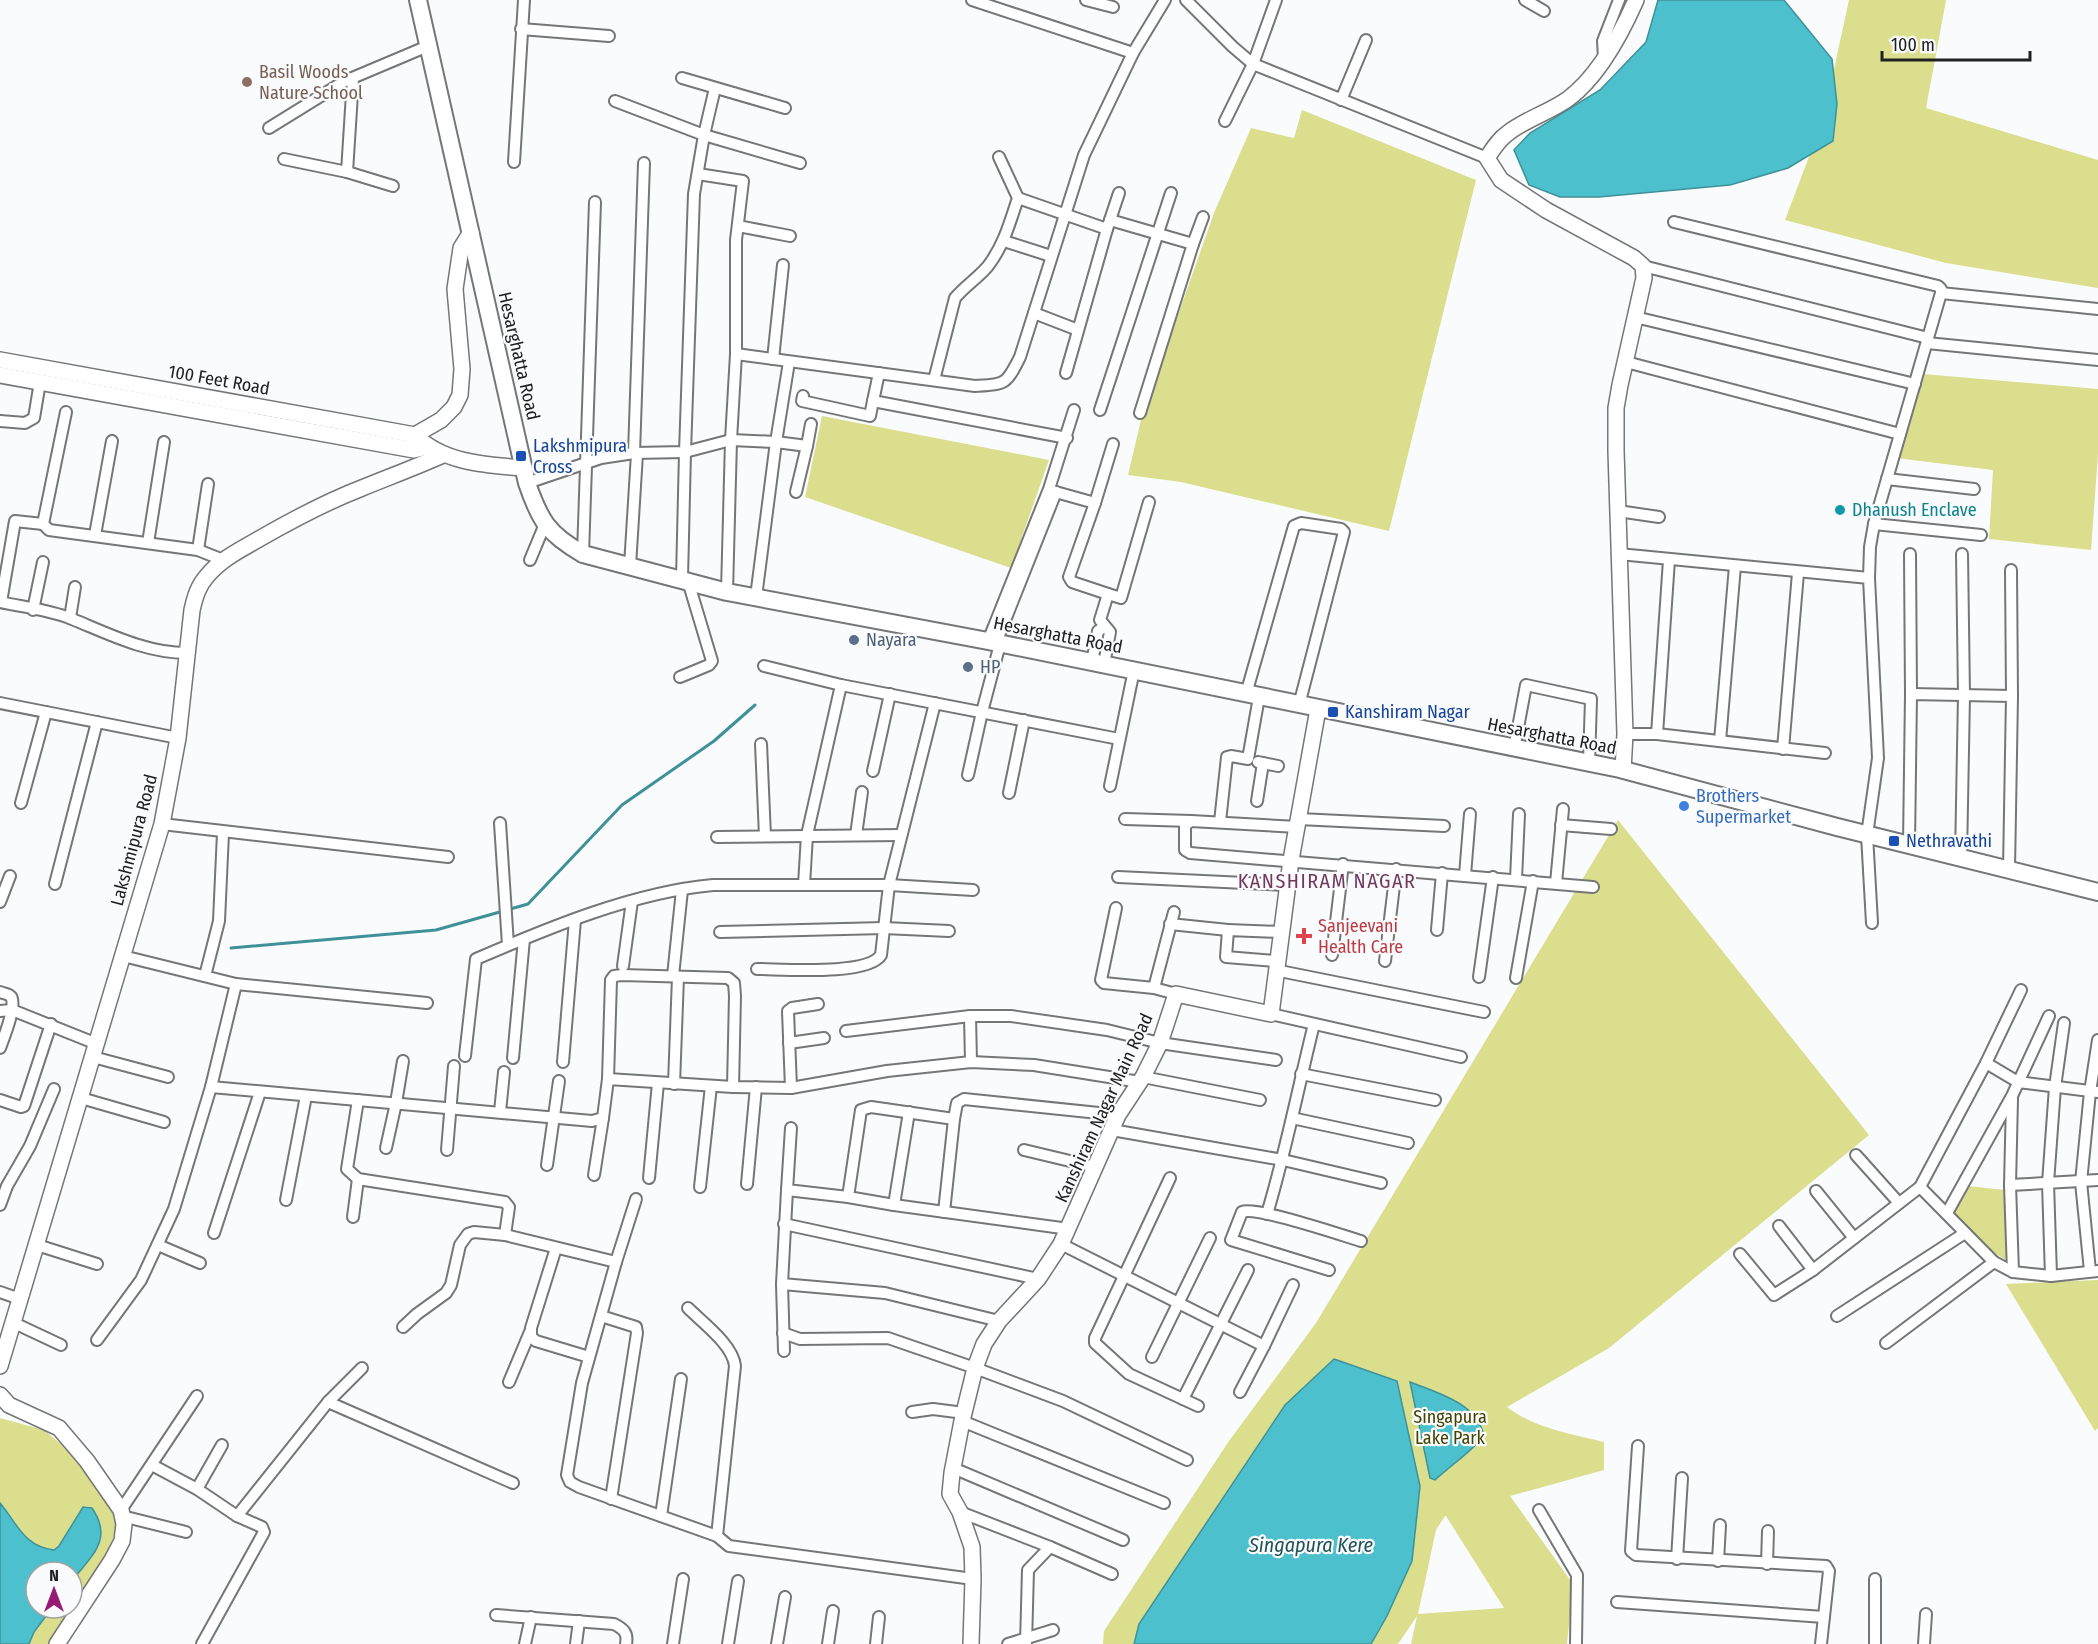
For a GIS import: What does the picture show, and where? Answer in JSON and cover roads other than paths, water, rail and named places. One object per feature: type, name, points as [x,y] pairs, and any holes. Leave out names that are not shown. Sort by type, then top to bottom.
[{"type":"main road","name":"Hesarghatta Road","points":[[418,0],[535,507],[545,524],[563,542],[584,554],[727,592],[1134,670],[1623,770],[1867,835],[2098,892]]},
{"type":"street","points":[[514,162],[524,0]]},
{"type":"street","points":[[972,0],[1133,53]]},
{"type":"street","points":[[1086,0],[1113,7]]},
{"type":"street","points":[[736,354],[975,386],[999,384],[1009,379],[1020,357],[1065,213],[1091,139],[1133,53],[1164,0]]},
{"type":"street","points":[[1186,0],[1253,64],[1487,158],[1501,180],[1546,210],[1634,258],[1643,266],[1927,340],[2098,360]]},
{"type":"street","points":[[1225,121],[1253,64],[1276,0]]},
{"type":"street","points":[[1525,0],[1544,11]]},
{"type":"street","points":[[1604,58],[1602,41],[1619,0]]},
{"type":"street","points":[[1487,158],[1496,144],[1508,133],[1581,89],[1604,58],[1636,0]]},
{"type":"street","points":[[521,29],[609,36]]},
{"type":"street","points":[[1341,100],[1366,40]]},
{"type":"street","points":[[269,128],[353,78],[428,46]]},
{"type":"street","points":[[347,172],[353,78]]},
{"type":"street","points":[[682,78],[785,108]]},
{"type":"street","points":[[680,676],[709,665],[712,661],[685,580],[685,452],[693,220],[704,135],[715,88]]},
{"type":"street","points":[[615,100],[704,135],[800,163]]},
{"type":"street","points":[[934,380],[955,298],[988,266],[1004,241],[1018,198],[999,157]]},
{"type":"street","points":[[284,159],[347,172],[393,186]]},
{"type":"street","points":[[630,566],[644,163]]},
{"type":"street","points":[[698,174],[743,181],[738,226],[736,354],[727,592]]},
{"type":"street","points":[[1066,373],[1119,193]]},
{"type":"street","points":[[1100,410],[1171,193]]},
{"type":"street","points":[[1018,198],[1065,213],[1157,233],[1193,244]]},
{"type":"street","points":[[584,554],[595,202]]},
{"type":"street","points":[[1140,413],[1203,217]]},
{"type":"street","points":[[1674,222],[1938,286],[1941,293],[1874,524],[1870,547],[1869,578],[1878,758],[1867,835],[1872,923]]},
{"type":"street","points":[[738,226],[790,236]]},
{"type":"street","points":[[419,444],[454,407],[460,395],[462,369],[455,289],[461,248],[471,232]]},
{"type":"street","points":[[1004,241],[1051,256]]},
{"type":"street","points":[[773,359],[783,265]]},
{"type":"street","points":[[1623,770],[1625,734],[1616,408],[1644,278],[1643,266]]},
{"type":"street","points":[[1941,293],[2098,309]]},
{"type":"street","points":[[1034,313],[1078,330]]},
{"type":"street","points":[[1635,316],[1915,384]]},
{"type":"street","name":"100 Feet Road","points":[[0,360],[419,444],[443,455],[526,475]]},
{"type":"street","points":[[756,597],[789,362]]},
{"type":"street","points":[[1626,362],[1900,434]]},
{"type":"street","points":[[803,396],[802,401],[870,416],[879,373]]},
{"type":"street","name":"100 Feet Road","points":[[0,375],[419,444]]},
{"type":"street","points":[[0,421],[25,423],[34,418],[40,382]]},
{"type":"street","points":[[873,401],[1067,438]]},
{"type":"street","points":[[968,775],[995,643],[1052,491],[1074,410]]},
{"type":"street","points":[[43,524],[66,412]]},
{"type":"street","points":[[796,492],[811,424]]},
{"type":"street","points":[[526,475],[635,453],[685,452],[731,440],[807,446]]},
{"type":"street","points":[[95,535],[112,441]]},
{"type":"street","points":[[148,543],[164,442]]},
{"type":"street","points":[[1113,444],[1069,580],[1121,598],[1149,502]]},
{"type":"street","name":"Lakshmipura Road","points":[[0,1366],[162,825],[178,738],[192,610],[198,590],[206,577],[224,560],[316,507],[414,469],[443,455]]},
{"type":"street","points":[[1887,479],[1974,489]]},
{"type":"street","points":[[198,550],[208,483]]},
{"type":"street","points":[[1052,491],[1095,503]]},
{"type":"street","points":[[1618,511],[1659,517]]},
{"type":"street","points":[[187,653],[144,647],[70,618],[0,602],[15,521],[43,524],[49,530],[198,550],[224,560]]},
{"type":"street","points":[[1248,759],[1253,695],[1294,526],[1301,523],[1341,529],[1344,532],[1299,705]]},
{"type":"street","points":[[530,560],[545,524]]},
{"type":"street","points":[[1874,524],[1981,535]]},
{"type":"street","points":[[1619,554],[1798,573],[1869,578]]},
{"type":"street","points":[[1909,845],[1910,554]]},
{"type":"street","points":[[1961,858],[1964,695],[1962,554]]},
{"type":"street","points":[[1657,734],[1669,560]]},
{"type":"street","points":[[33,610],[43,562]]},
{"type":"street","points":[[1720,741],[1735,566]]},
{"type":"street","points":[[2009,870],[2012,696],[2011,570]]},
{"type":"street","points":[[1783,749],[1798,573]]},
{"type":"street","points":[[70,618],[75,587]]},
{"type":"street","points":[[1098,663],[1110,632],[1100,620],[1108,594]]},
{"type":"street","points":[[764,666],[841,685],[1119,739]]},
{"type":"street","points":[[1110,786],[1134,670]]},
{"type":"street","points":[[804,885],[807,835],[841,685]]},
{"type":"street","points":[[1514,749],[1526,685],[1591,699],[1589,763]]},
{"type":"street","points":[[873,771],[890,694]]},
{"type":"street","points":[[1911,694],[2012,696]]},
{"type":"street","points":[[757,969],[837,970],[874,962],[881,955],[889,885],[935,703]]},
{"type":"street","points":[[2,707],[46,712],[178,738]]},
{"type":"street","points":[[1270,1014],[1291,860],[1318,709]]},
{"type":"street","points":[[21,803],[46,712]]},
{"type":"street","points":[[1009,793],[1024,720]]},
{"type":"street","points":[[55,884],[97,722]]},
{"type":"street","points":[[1625,734],[1657,734],[1825,753]]},
{"type":"street","points":[[761,744],[765,836]]},
{"type":"street","points":[[1220,822],[1227,757],[1278,766]]},
{"type":"street","points":[[1257,801],[1263,763]]},
{"type":"street","points":[[856,835],[862,792]]},
{"type":"street","points":[[1556,883],[1563,808]]},
{"type":"street","points":[[1465,875],[1470,814]]},
{"type":"street","points":[[1516,879],[1519,814]]},
{"type":"street","points":[[1125,819],[1444,826]]},
{"type":"street","points":[[1191,821],[1185,825],[1186,852],[1593,887]]},
{"type":"street","points":[[500,823],[508,945]]},
{"type":"street","points":[[162,825],[448,857]]},
{"type":"street","points":[[1561,825],[1611,829]]},
{"type":"street","points":[[205,976],[219,921],[223,832]]},
{"type":"street","points":[[717,837],[901,835]]},
{"type":"street","points":[[1332,955],[1343,864]]},
{"type":"street","points":[[1385,961],[1396,869]]},
{"type":"street","points":[[1437,930],[1442,873]]},
{"type":"street","points":[[0,902],[10,876]]},
{"type":"street","points":[[1118,877],[1288,885]]},
{"type":"street","points":[[1479,977],[1493,877]]},
{"type":"street","points":[[1516,978],[1533,881]]},
{"type":"street","points":[[465,1056],[476,959],[575,920],[632,901],[713,885],[889,885],[973,890]]},
{"type":"street","points":[[674,1084],[675,977],[682,890]]},
{"type":"street","points":[[624,966],[632,901]]},
{"type":"street","points":[[1116,908],[1100,976],[1104,983],[1154,988],[1461,1057]]},
{"type":"street","points":[[1154,988],[1173,912]]},
{"type":"street","points":[[563,1062],[575,920]]},
{"type":"street","points":[[1170,924],[1228,930],[1281,932]]},
{"type":"street","points":[[720,932],[884,928],[949,931]]},
{"type":"street","points":[[1228,930],[1226,957],[1276,965],[1484,1012]]},
{"type":"street","points":[[513,1058],[524,939]]},
{"type":"street","points":[[123,956],[236,984],[427,1003]]},
{"type":"street","points":[[594,1175],[608,1079],[611,980],[614,976],[728,978],[734,983],[733,1087]]},
{"type":"street","points":[[98,1340],[141,1280],[174,1209],[211,1087],[236,984]]},
{"type":"street","points":[[1740,1254],[1774,1295],[1813,1270],[1920,1187],[1986,1063],[2021,990]]},
{"type":"street","points":[[0,992],[12,997],[12,1010],[0,1048]]},
{"type":"street","name":"Kanshiram Nagar Main Road","points":[[971,1644],[972,1547],[960,1512],[950,1494],[963,1417],[975,1368],[984,1344],[999,1321],[1038,1279],[1061,1244],[1118,1115],[1160,1043],[1176,994]]},
{"type":"street","points":[[791,1088],[788,1011],[792,1008],[818,1004]]},
{"type":"street","points":[[0,1011],[12,1010],[51,1024],[95,1050],[168,1077]]},
{"type":"street","points":[[970,1016],[971,1062]]},
{"type":"street","points":[[846,1031],[970,1016],[1011,1016],[1107,1030],[1160,1043],[1276,1060]]},
{"type":"street","points":[[1947,1213],[2012,1096],[2049,1016]]},
{"type":"street","points":[[2051,1276],[2048,1183],[2055,1087],[2064,1023]]},
{"type":"street","points":[[0,1100],[24,1106],[51,1024]]},
{"type":"street","points":[[1267,1214],[1283,1160],[1314,1024]]},
{"type":"street","points":[[789,1043],[824,1038]]},
{"type":"street","points":[[1920,1187],[1994,1262],[2013,1272],[2051,1276],[2094,1271],[2081,1182],[2094,1092],[2098,1040]]},
{"type":"street","points":[[386,1148],[403,1061]]},
{"type":"street","points":[[608,1079],[711,1086],[791,1088],[887,1071],[971,1062],[1034,1065],[1141,1079],[1260,1100]]},
{"type":"street","points":[[1986,1063],[2019,1082],[2094,1092]]},
{"type":"street","points":[[447,1149],[454,1066]]},
{"type":"street","points":[[500,1112],[504,1072]]},
{"type":"street","points":[[1301,1074],[1434,1100]]},
{"type":"street","points":[[547,1165],[559,1081]]},
{"type":"street","points":[[649,1178],[658,1083]]},
{"type":"street","points":[[700,1187],[711,1086]]},
{"type":"street","points":[[211,1087],[592,1121],[603,1118]]},
{"type":"street","points":[[747,1184],[756,1088]]},
{"type":"street","points":[[0,1205],[7,1186],[30,1146],[54,1089]]},
{"type":"street","points":[[214,1233],[260,1092]]},
{"type":"street","points":[[286,1200],[306,1096]]},
{"type":"street","points":[[2012,1096],[2010,1185],[2013,1272]]},
{"type":"street","points":[[81,1098],[164,1122]]},
{"type":"street","points":[[358,1100],[347,1169],[358,1179],[505,1202],[509,1207],[505,1235]]},
{"type":"street","points":[[944,1212],[957,1103],[964,1100],[1118,1115]]},
{"type":"street","points":[[848,1197],[861,1110],[871,1107],[954,1119]]},
{"type":"street","points":[[894,1206],[909,1112]]},
{"type":"street","points":[[1292,1118],[1408,1143]]},
{"type":"street","points":[[784,1351],[782,1284],[791,1128]]},
{"type":"street","points":[[1112,1130],[1283,1160],[1381,1183]]},
{"type":"street","points":[[1024,1150],[1095,1167]]},
{"type":"street","points":[[1856,1155],[1899,1203]]},
{"type":"street","points":[[1170,1178],[1095,1338],[1095,1343],[1129,1374],[1198,1406]]},
{"type":"street","points":[[353,1217],[358,1179]]},
{"type":"street","points":[[2010,1185],[2098,1180]]},
{"type":"street","points":[[787,1190],[1069,1229]]},
{"type":"street","points":[[1816,1191],[1854,1238]]},
{"type":"street","points":[[636,1199],[582,1383],[567,1475],[570,1482],[611,1499],[717,1536],[729,1546],[973,1579]]},
{"type":"street","points":[[1329,1270],[1231,1240],[1244,1210],[1267,1214],[1361,1241]]},
{"type":"street","points":[[784,1224],[1038,1279]]},
{"type":"street","points":[[1779,1226],[1813,1270]]},
{"type":"street","points":[[403,1327],[446,1293],[451,1285],[460,1245],[468,1234],[474,1232],[505,1235],[616,1262]]},
{"type":"street","points":[[1837,1316],[1965,1233]]},
{"type":"street","points":[[1152,1357],[1210,1238]]},
{"type":"street","points":[[1061,1244],[1264,1346]]},
{"type":"street","points":[[37,1245],[97,1264]]},
{"type":"street","points":[[158,1245],[200,1263]]},
{"type":"street","points":[[509,1382],[530,1332],[556,1248]]},
{"type":"street","points":[[1886,1343],[1994,1262]]},
{"type":"street","points":[[1183,1399],[1248,1270]]},
{"type":"street","points":[[782,1284],[885,1293],[999,1321]]},
{"type":"street","points":[[1240,1392],[1293,1285]]},
{"type":"street","points":[[0,1292],[20,1299]]},
{"type":"street","points":[[688,1308],[728,1348],[734,1358],[717,1536]]},
{"type":"street","points":[[601,1316],[636,1327],[637,1333],[611,1499]]},
{"type":"street","points":[[12,1322],[61,1345]]},
{"type":"street","points":[[530,1332],[531,1337],[536,1341],[589,1357]]},
{"type":"street","points":[[783,1333],[800,1340],[888,1338],[1063,1401],[1187,1460]]},
{"type":"street","points":[[237,1516],[328,1402],[362,1368]]},
{"type":"street","points":[[661,1516],[681,1379]]},
{"type":"street","points":[[122,1513],[197,1396]]},
{"type":"street","points":[[2,1400],[59,1428],[87,1461],[122,1513],[124,1524],[122,1541],[57,1644]]},
{"type":"street","points":[[328,1402],[513,1483]]},
{"type":"street","points":[[912,1412],[933,1409],[963,1417],[1164,1503]]},
{"type":"street","points":[[197,1489],[222,1444]]},
{"type":"street","points":[[1638,1446],[1631,1551],[1636,1555],[1677,1559],[1826,1566],[1829,1571],[1821,1644]]},
{"type":"street","points":[[153,1465],[197,1489],[237,1516],[262,1527],[264,1532],[202,1644]]},
{"type":"street","points":[[953,1468],[1123,1540]]},
{"type":"street","points":[[1677,1559],[1682,1478]]},
{"type":"street","points":[[1539,1510],[1577,1575],[1576,1644]]},
{"type":"street","points":[[960,1512],[1112,1574]]},
{"type":"street","points":[[122,1513],[186,1532]]},
{"type":"street","points":[[1718,1561],[1720,1525]]},
{"type":"street","points":[[1767,1563],[1768,1531]]},
{"type":"street","points":[[1026,1641],[1028,1570],[1050,1547]]},
{"type":"street","points":[[673,1644],[683,1579]]},
{"type":"street","points":[[1875,1579],[1875,1644]]},
{"type":"street","points":[[728,1644],[738,1581]]},
{"type":"street","points":[[777,1644],[785,1597]]},
{"type":"street","points":[[1617,1602],[1824,1617]]},
{"type":"street","points":[[828,1644],[833,1611]]},
{"type":"street","points":[[1924,1644],[1926,1614]]},
{"type":"street","points":[[496,1615],[614,1624],[626,1633],[626,1644]]},
{"type":"street","points":[[525,1644],[531,1617]]},
{"type":"street","points":[[876,1644],[879,1617]]},
{"type":"street","points":[[576,1644],[579,1621]]},
{"type":"street","points":[[1008,1644],[1026,1641],[1053,1630]]},
{"type":"water","points":[[1658,0],[1784,0],[1832,59],[1837,104],[1833,141],[1788,168],[1730,185],[1599,197],[1560,197],[1529,185],[1514,150],[1530,133],[1600,90],[1646,42]]},
{"type":"water","name":"Singapura Kere","points":[[1334,1359],[1397,1381],[1420,1486],[1412,1561],[1387,1616],[1371,1644],[1134,1644],[1139,1624],[1285,1405]]},
{"type":"water","points":[[1410,1382],[1444,1395],[1465,1407],[1480,1425],[1484,1436],[1435,1480],[1430,1478]]},
{"type":"water","points":[[0,1503],[28,1539],[44,1548],[54,1550],[59,1546],[83,1507],[92,1508],[101,1529],[100,1539],[84,1565],[84,1560],[24,1560],[24,1620],[43,1620],[29,1644],[0,1644]]},
{"type":"waterway","points":[[231,948],[436,930],[528,904],[622,805],[714,741],[755,705]]},
{"type":"place","name":"Basil Woods Nature School","points":[[247,82]]},
{"type":"place","name":"Lakshmipura Cross","points":[[521,456]]},
{"type":"place","name":"Dhanush Enclave","points":[[1840,510]]},
{"type":"place","name":"Nayara","points":[[854,640]]},
{"type":"place","name":"HP","points":[[968,667]]},
{"type":"place","name":"Kanshiram Nagar","points":[[1333,712]]},
{"type":"place","name":"Brothers Supermarket","points":[[1684,806]]},
{"type":"place","name":"Nethravathi","points":[[1894,841]]},
{"type":"place","name":"Sanjeevani Health Care","points":[[1304,936]]},
{"type":"district","name":"KANSHIRAM NAGAR","points":[[1327,881]]},
{"type":"park label","name":"Singapura Lake Park","points":[[1450,1427]]}]
